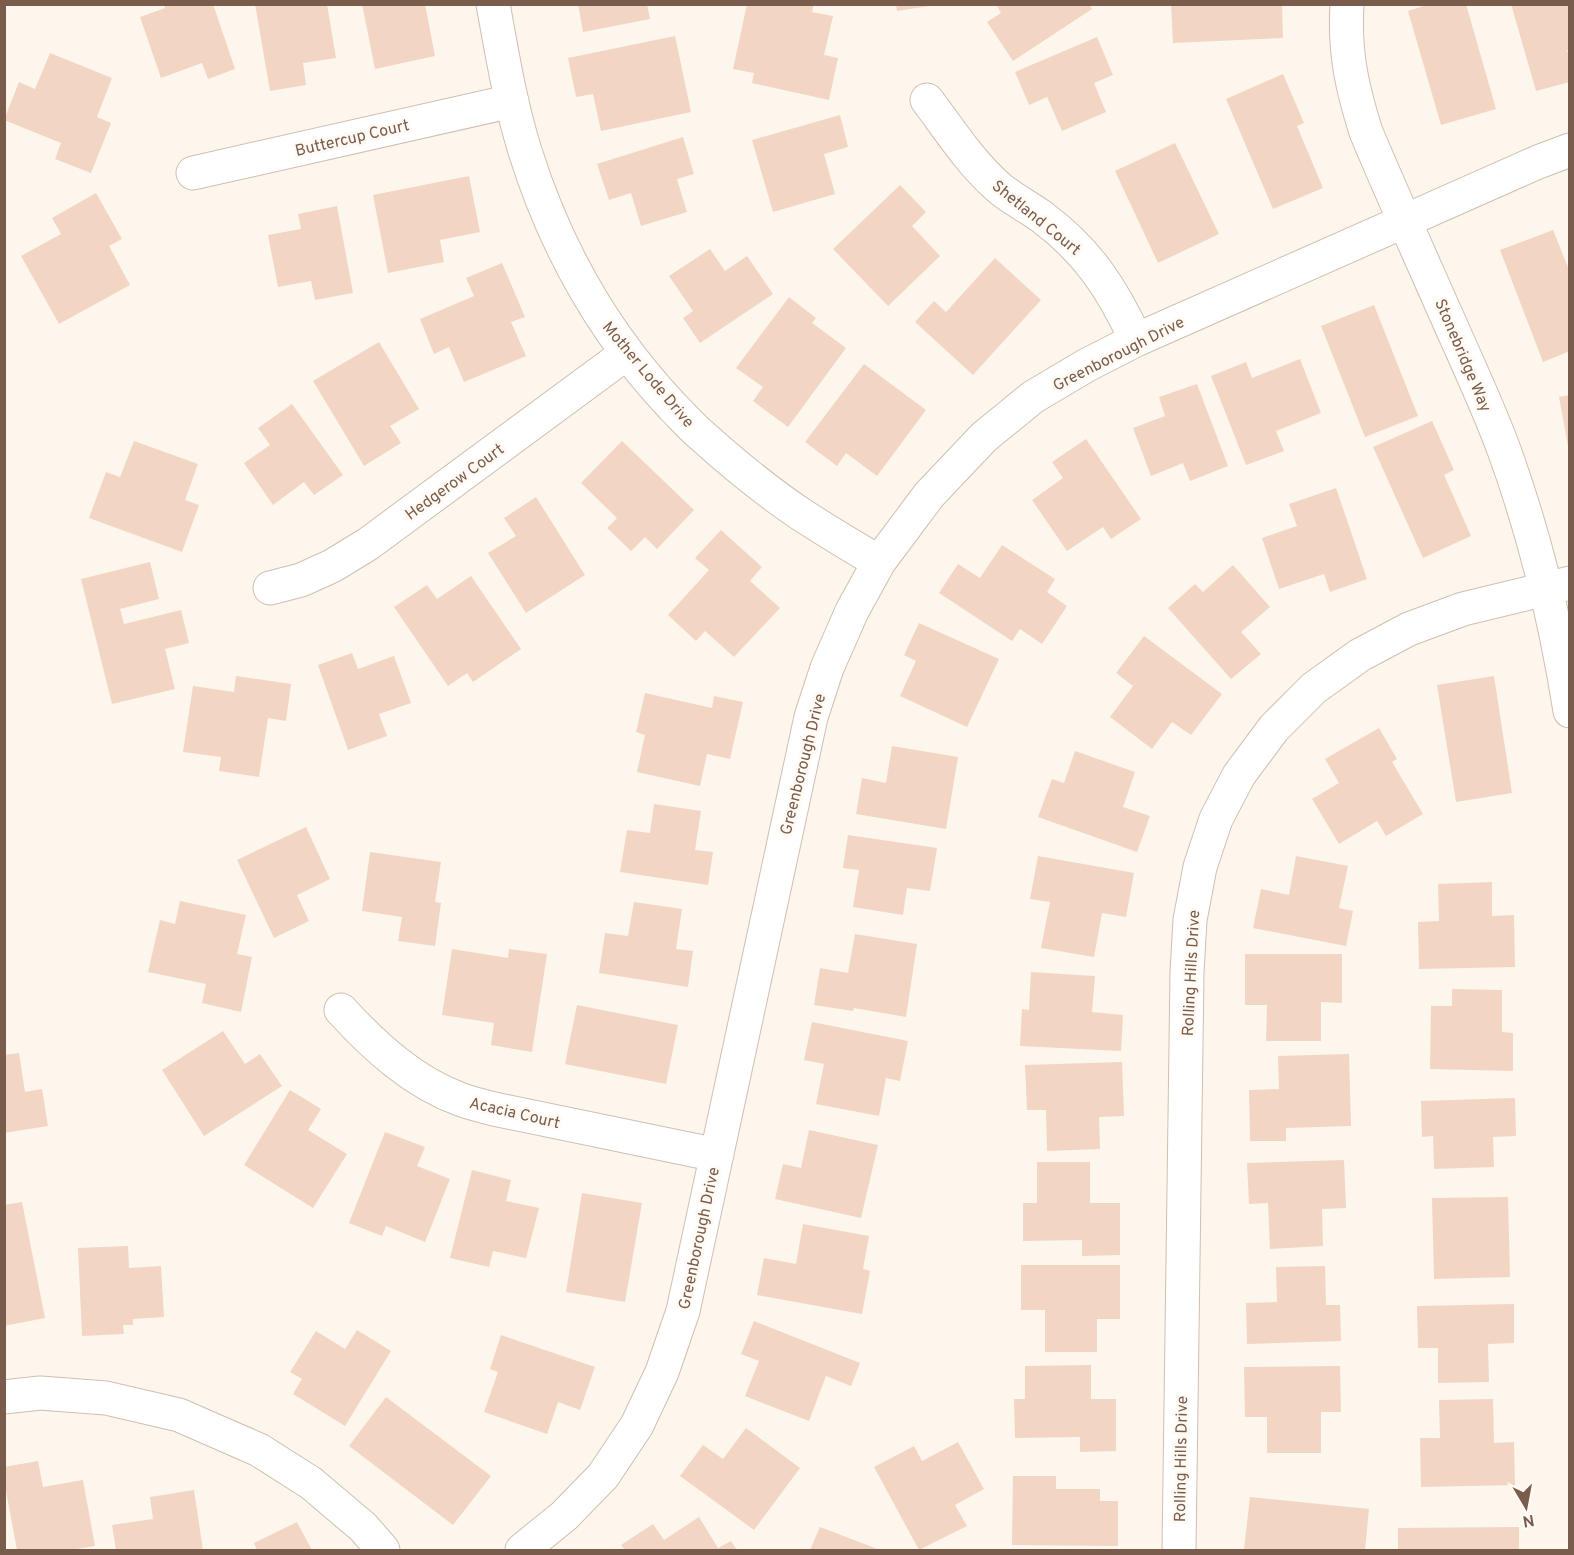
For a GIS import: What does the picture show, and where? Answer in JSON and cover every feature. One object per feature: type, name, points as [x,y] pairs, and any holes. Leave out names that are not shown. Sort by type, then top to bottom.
[{"type":"street","name":"Mother Lode Drive","points":[[493,4],[512,101],[525,150],[562,246],[604,321],[660,393],[697,432],[800,514],[879,562]]},
{"type":"street","name":"Stonebridge Way","points":[[1347,4],[1347,53],[1354,95],[1366,132],[1484,401],[1520,496],[1558,586],[1561,654],[1569,711]]},
{"type":"street","name":"Shetland Court","points":[[927,100],[976,165],[998,187],[1042,218],[1088,259],[1107,284],[1136,340]]},
{"type":"street","name":"Buttercup Court","points":[[193,173],[512,101]]},
{"type":"street","name":"Greenborough Drive","points":[[522,1551],[564,1516],[603,1476],[637,1425],[662,1372],[683,1311],[811,717],[827,669],[848,621],[879,562],[929,495],[984,437],[1033,397],[1087,365],[1136,340],[1569,150]]},
{"type":"street","name":"Hedgerow Court","points":[[270,588],[302,580],[332,566],[368,544],[627,353]]},
{"type":"street","name":"Rolling Hills Drive","points":[[1179,1551],[1187,972],[1190,920],[1196,888],[1200,867],[1216,819],[1239,776],[1274,728],[1314,688],[1360,655],[1409,629],[1463,609],[1558,586]]},
{"type":"street","name":"Acacia Court","points":[[341,1010],[368,1039],[397,1064],[429,1084],[462,1100],[717,1155]]},
{"type":"street","points":[[4,1397],[40,1393],[106,1398],[179,1415],[259,1450],[311,1483],[363,1527],[383,1551]]},
{"type":"building","points":[[164,4],[213,4],[235,69],[208,79],[202,63],[161,78],[140,17],[165,8]]},
{"type":"building","points":[[255,4],[327,4],[336,58],[303,63],[306,85],[270,91]]},
{"type":"building","points":[[362,4],[425,4],[435,56],[375,69]]},
{"type":"building","points":[[578,4],[647,4],[650,19],[583,32]]},
{"type":"building","points":[[747,4],[814,4],[812,12],[833,16],[824,55],[838,58],[829,100],[752,83],[754,73],[733,69]]},
{"type":"building","points":[[896,4],[929,4],[929,6],[897,11]]},
{"type":"building","points":[[996,4],[1089,4],[1092,9],[1013,61],[987,22],[1001,13]]},
{"type":"building","points":[[1171,4],[1282,4],[1283,38],[1173,43]]},
{"type":"building","points":[[1430,4],[1466,4],[1496,109],[1441,125],[1408,11]]},
{"type":"building","points":[[1511,4],[1570,4],[1570,50],[1567,50],[1570,58],[1570,82],[1536,91]]},
{"type":"building","points":[[675,36],[691,112],[601,131],[593,94],[576,97],[568,58]]},
{"type":"building","points":[[1097,37],[1113,75],[1094,83],[1106,112],[1062,131],[1047,97],[1029,105],[1015,72]]},
{"type":"building","points":[[50,53],[112,78],[97,117],[111,123],[91,173],[55,159],[61,143],[4,120],[19,82],[35,89]]},
{"type":"building","points":[[1283,74],[1304,123],[1297,126],[1323,188],[1273,209],[1226,99]]},
{"type":"building","points":[[840,115],[848,147],[824,154],[835,194],[773,212],[752,140]]},
{"type":"building","points":[[683,137],[694,174],[677,179],[687,212],[641,226],[631,193],[609,200],[597,164]]},
{"type":"building","points":[[1175,143],[1219,234],[1158,263],[1115,171]]},
{"type":"building","points":[[469,176],[480,232],[440,240],[444,262],[388,273],[373,195]]},
{"type":"building","points":[[900,185],[926,212],[912,226],[940,256],[888,306],[833,249]]},
{"type":"building","points":[[96,193],[122,239],[109,246],[130,285],[59,324],[21,256],[61,234],[52,218]]},
{"type":"building","points":[[337,206],[353,293],[315,300],[311,281],[278,287],[268,235],[301,229],[298,214]]},
{"type":"building","points":[[1553,230],[1570,272],[1570,351],[1543,362],[1500,250]]},
{"type":"building","points":[[710,249],[725,271],[747,256],[773,294],[700,343],[683,318],[693,311],[669,276]]},
{"type":"building","points":[[995,258],[1041,300],[973,375],[915,322],[934,301],[946,312]]},
{"type":"building","points":[[502,263],[525,317],[511,322],[526,356],[464,382],[449,347],[434,354],[420,319],[474,296],[466,278]]},
{"type":"building","points":[[789,297],[816,318],[812,323],[846,348],[788,427],[753,401],[763,387],[736,368]]},
{"type":"building","points":[[1374,305],[1418,416],[1365,437],[1321,326]]},
{"type":"building","points":[[379,342],[419,409],[390,426],[401,443],[364,466],[313,381]]},
{"type":"building","points":[[1300,359],[1321,413],[1276,431],[1284,451],[1246,465],[1211,376],[1246,362],[1252,378]]},
{"type":"building","points":[[864,364],[926,410],[877,476],[846,453],[837,466],[805,442]]},
{"type":"building","points":[[1197,384],[1228,466],[1190,481],[1183,463],[1151,476],[1133,428],[1165,416],[1159,397]]},
{"type":"building","points":[[1570,395],[1570,446],[1568,446],[1559,397]]},
{"type":"building","points":[[292,404],[343,475],[314,495],[304,482],[273,505],[244,463],[270,445],[258,428]]},
{"type":"building","points":[[1432,421],[1454,470],[1444,475],[1471,536],[1423,558],[1373,447]]},
{"type":"building","points":[[1086,439],[1141,519],[1111,539],[1103,527],[1067,551],[1032,500],[1063,478],[1052,462]]},
{"type":"building","points":[[134,441],[198,464],[185,500],[199,505],[182,552],[89,518],[106,472],[120,477]]},
{"type":"building","points":[[622,441],[694,510],[657,549],[645,537],[631,551],[607,528],[617,518],[581,483]]},
{"type":"building","points":[[1336,488],[1367,579],[1330,592],[1324,574],[1279,589],[1262,538],[1297,526],[1289,504]]},
{"type":"building","points":[[536,497],[585,575],[526,613],[488,553],[516,536],[504,518]]},
{"type":"building","points":[[721,530],[762,567],[750,581],[780,608],[734,657],[705,631],[696,641],[668,615],[709,570],[695,558]]},
{"type":"building","points":[[1002,545],[1055,579],[1047,592],[1067,606],[1042,644],[1020,629],[1012,641],[939,593],[958,564],[980,578]]},
{"type":"building","points":[[150,562],[159,599],[120,609],[124,624],[181,610],[189,643],[165,649],[175,689],[112,704],[81,579]]},
{"type":"building","points":[[1233,565],[1270,607],[1241,632],[1261,654],[1231,679],[1168,608],[1195,584],[1203,592]]},
{"type":"building","points":[[471,576],[521,649],[473,682],[467,673],[448,686],[394,607],[427,585],[437,599]]},
{"type":"building","points":[[919,623],[999,659],[967,727],[900,696],[916,661],[904,655]]},
{"type":"building","points":[[1144,636],[1222,694],[1191,735],[1172,722],[1152,749],[1110,717],[1133,686],[1116,673]]},
{"type":"building","points":[[352,653],[358,669],[394,656],[411,703],[379,714],[387,736],[348,750],[318,665]]},
{"type":"building","points":[[236,676],[291,684],[286,721],[268,718],[259,777],[219,771],[221,757],[183,752],[193,686],[234,692]]},
{"type":"building","points":[[1494,676],[1512,793],[1456,802],[1437,685]]},
{"type":"building","points":[[645,693],[712,708],[714,696],[743,702],[730,759],[707,754],[700,786],[637,772],[645,735],[636,732]]},
{"type":"building","points":[[1379,728],[1397,759],[1392,762],[1423,814],[1386,836],[1377,821],[1339,844],[1312,799],[1339,783],[1325,759]]},
{"type":"building","points":[[892,746],[958,757],[946,829],[856,814],[862,778],[886,783]]},
{"type":"building","points":[[1075,751],[1135,772],[1123,807],[1150,816],[1137,852],[1038,817],[1052,779],[1064,783]]},
{"type":"building","points":[[654,804],[701,811],[695,850],[713,852],[708,885],[620,872],[627,830],[650,833]]},
{"type":"building","points":[[306,827],[330,879],[297,895],[309,921],[274,938],[237,860]]},
{"type":"building","points":[[848,835],[937,848],[930,891],[907,888],[903,915],[853,907],[859,870],[843,868]]},
{"type":"building","points":[[370,852],[441,862],[435,902],[441,903],[435,946],[398,941],[402,917],[362,911]]},
{"type":"building","points":[[1038,856],[1134,873],[1126,917],[1102,913],[1094,957],[1041,948],[1050,902],[1030,899]]},
{"type":"building","points":[[1296,856],[1348,866],[1339,908],[1353,911],[1346,946],[1253,928],[1261,889],[1289,895]]},
{"type":"building","points":[[1492,882],[1492,916],[1514,915],[1515,967],[1419,969],[1418,922],[1439,921],[1438,884]]},
{"type":"building","points":[[180,901],[246,915],[237,954],[252,957],[241,1012],[202,1003],[206,984],[148,972],[160,920],[175,924]]},
{"type":"building","points":[[634,902],[682,909],[676,949],[693,951],[688,987],[599,973],[605,933],[628,936]]},
{"type":"building","points":[[855,934],[917,944],[906,1017],[854,1008],[853,1011],[814,1005],[820,968],[848,973]]},
{"type":"building","points":[[452,949],[508,958],[509,949],[547,954],[532,1052],[491,1045],[494,1023],[442,1015]]},
{"type":"building","points":[[1245,954],[1342,954],[1342,1003],[1321,1002],[1321,1041],[1266,1041],[1267,1005],[1245,1005]]},
{"type":"building","points":[[1031,972],[1095,976],[1092,1012],[1123,1015],[1121,1051],[1020,1046],[1022,1009],[1029,1010]]},
{"type":"building","points":[[1452,989],[1502,990],[1502,1032],[1513,1033],[1513,1071],[1430,1069],[1431,1006],[1452,1006]]},
{"type":"building","points":[[577,1005],[678,1025],[666,1084],[565,1064]]},
{"type":"building","points":[[812,1022],[908,1041],[900,1081],[886,1078],[879,1116],[816,1104],[824,1064],[804,1060]]},
{"type":"building","points":[[223,1031],[245,1064],[260,1054],[282,1086],[204,1136],[162,1070]]},
{"type":"building","points":[[19,1053],[25,1092],[42,1089],[48,1126],[4,1133],[4,1055]]},
{"type":"building","points":[[1349,1054],[1351,1126],[1286,1128],[1286,1141],[1250,1141],[1249,1090],[1279,1089],[1278,1056]]},
{"type":"building","points":[[1122,1062],[1124,1116],[1099,1117],[1100,1149],[1047,1151],[1046,1110],[1027,1110],[1025,1065]]},
{"type":"building","points":[[290,1090],[321,1109],[308,1130],[347,1154],[313,1208],[244,1165]]},
{"type":"building","points":[[1515,1098],[1516,1136],[1493,1137],[1494,1167],[1434,1169],[1433,1136],[1422,1137],[1421,1101]]},
{"type":"building","points":[[809,1130],[878,1145],[861,1218],[775,1199],[783,1164],[801,1168]]},
{"type":"building","points":[[385,1132],[425,1147],[417,1166],[450,1179],[425,1242],[386,1226],[382,1236],[349,1223]]},
{"type":"building","points":[[1344,1160],[1346,1208],[1322,1209],[1323,1246],[1270,1249],[1268,1203],[1249,1204],[1247,1163]]},
{"type":"building","points":[[1037,1162],[1090,1162],[1090,1203],[1120,1203],[1120,1255],[1082,1256],[1082,1240],[1023,1241],[1023,1203],[1037,1203]]},
{"type":"building","points":[[472,1170],[511,1180],[506,1201],[539,1208],[526,1258],[493,1251],[489,1267],[450,1258]]},
{"type":"building","points":[[582,1193],[642,1203],[625,1302],[566,1292]]},
{"type":"building","points":[[1508,1197],[1510,1277],[1434,1279],[1432,1198]]},
{"type":"building","points":[[22,1202],[45,1318],[4,1326],[4,1205]]},
{"type":"building","points":[[803,1224],[869,1236],[863,1269],[870,1271],[862,1314],[757,1295],[764,1258],[796,1264]]},
{"type":"building","points":[[128,1246],[129,1268],[161,1266],[164,1317],[133,1319],[133,1325],[123,1325],[124,1334],[82,1336],[78,1248]]},
{"type":"building","points":[[1021,1265],[1120,1265],[1120,1319],[1097,1319],[1097,1352],[1045,1352],[1045,1310],[1021,1310]]},
{"type":"building","points":[[1325,1266],[1326,1305],[1340,1305],[1341,1341],[1247,1344],[1246,1303],[1277,1302],[1276,1267]]},
{"type":"building","points":[[1514,1304],[1514,1343],[1488,1344],[1489,1382],[1438,1383],[1438,1348],[1418,1348],[1417,1306]]},
{"type":"building","points":[[754,1321],[860,1363],[851,1386],[826,1376],[809,1421],[745,1396],[759,1361],[741,1354]]},
{"type":"building","points":[[357,1330],[391,1351],[345,1426],[293,1394],[302,1379],[290,1372],[316,1331],[345,1349]]},
{"type":"building","points":[[501,1335],[595,1367],[580,1410],[558,1402],[547,1434],[484,1412],[498,1372],[490,1369]]},
{"type":"building","points":[[1091,1365],[1091,1399],[1116,1399],[1116,1451],[1080,1452],[1080,1437],[1015,1438],[1014,1399],[1025,1399],[1025,1366]]},
{"type":"building","points":[[1340,1366],[1341,1412],[1321,1412],[1321,1453],[1267,1453],[1267,1417],[1245,1417],[1244,1367]]},
{"type":"building","points":[[386,1397],[491,1476],[453,1525],[349,1446]]},
{"type":"building","points":[[1493,1399],[1494,1443],[1514,1442],[1515,1485],[1421,1487],[1420,1438],[1440,1438],[1439,1400]]},
{"type":"building","points":[[746,1428],[800,1468],[754,1530],[680,1476],[703,1445],[723,1459]]},
{"type":"building","points":[[958,1442],[984,1489],[955,1505],[967,1526],[919,1550],[874,1467],[914,1446],[922,1461]]},
{"type":"building","points":[[38,1461],[43,1487],[83,1480],[95,1546],[70,1550],[17,1550],[4,1480],[4,1467]]},
{"type":"building","points":[[1013,1476],[1056,1476],[1056,1489],[1100,1489],[1100,1501],[1118,1501],[1118,1546],[1012,1545]]},
{"type":"building","points":[[194,1490],[203,1550],[116,1550],[112,1525],[153,1519],[150,1497]]},
{"type":"building","points":[[1250,1497],[1369,1509],[1365,1550],[1244,1549]]},
{"type":"building","points":[[699,1517],[718,1548],[731,1541],[737,1550],[625,1550],[621,1545],[653,1524],[664,1540]]},
{"type":"building","points":[[297,1522],[312,1550],[257,1550],[254,1543]]},
{"type":"building","points":[[820,1527],[880,1550],[810,1550]]},
{"type":"building","points":[[1519,1527],[1519,1550],[1398,1550],[1398,1528]]}]
